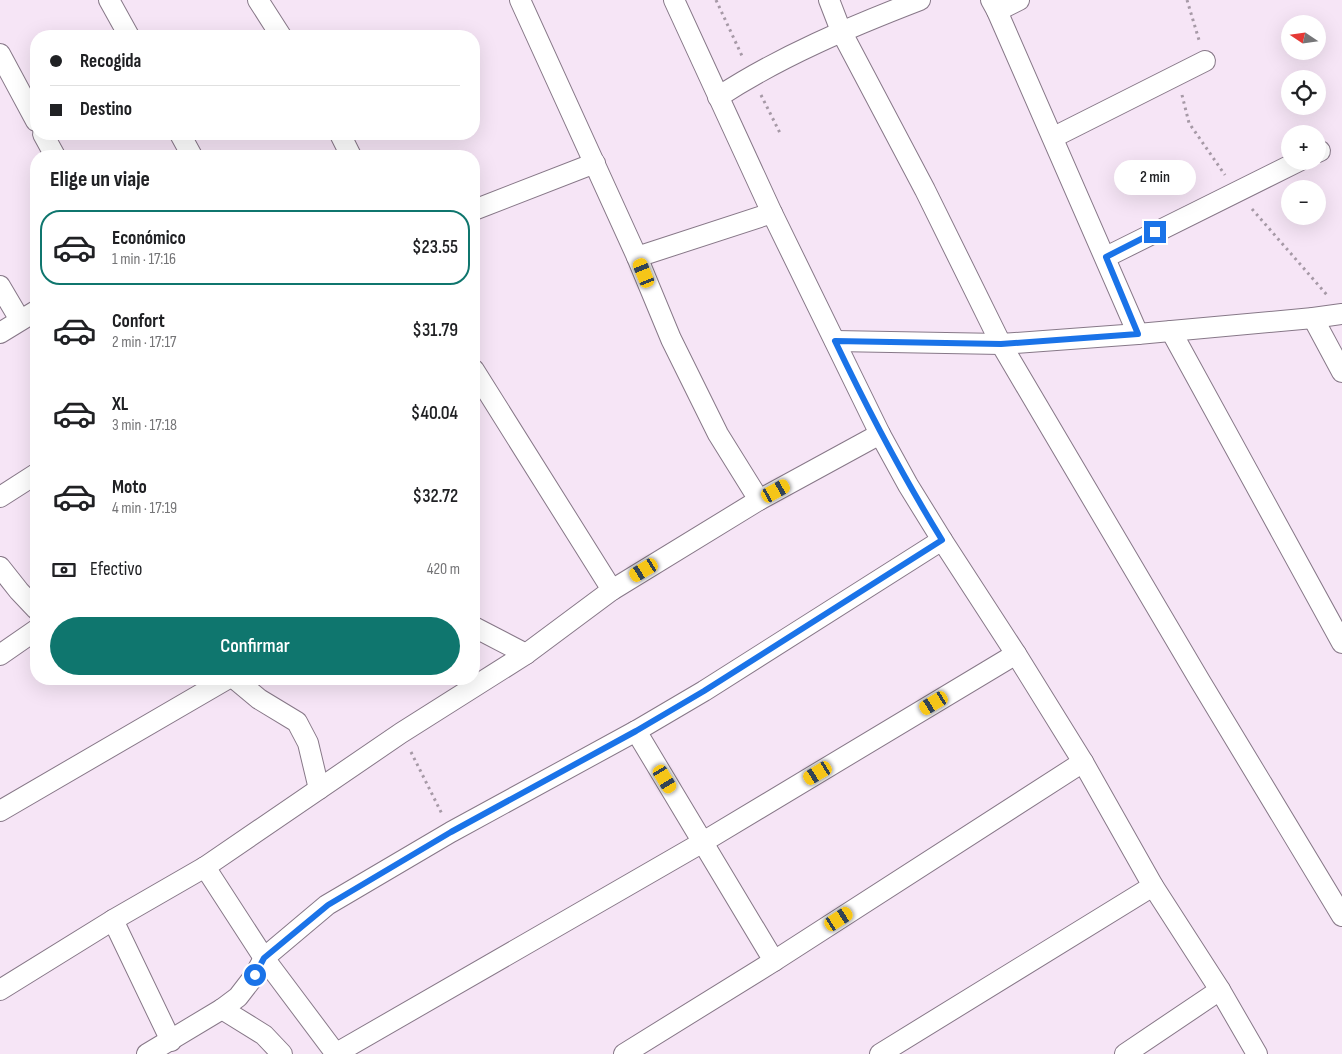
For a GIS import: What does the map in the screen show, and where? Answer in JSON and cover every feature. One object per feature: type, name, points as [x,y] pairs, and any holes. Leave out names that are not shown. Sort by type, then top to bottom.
[{"type":"street","points":[[109,0],[126,30]]},
{"type":"street","points":[[258,0],[277,30]]},
{"type":"street","points":[[520,0],[637,257],[671,339],[718,434],[759,500]]},
{"type":"street","points":[[674,0],[772,213],[880,434],[908,485],[1083,762],[1153,886],[1220,990],[1257,1054]]},
{"type":"street","points":[[829,0],[841,31],[924,190],[1001,344],[1200,681],[1342,916]]},
{"type":"street","points":[[718,97],[751,76],[841,31],[920,0]]},
{"type":"street","points":[[1019,0],[994,5],[1054,137],[1138,334]]},
{"type":"street","points":[[0,54],[30,110]]},
{"type":"street","points":[[1054,137],[1205,61]]},
{"type":"street","points":[[480,208],[594,163]]},
{"type":"street","points":[[1106,257],[1281,170]]},
{"type":"street","points":[[637,257],[772,213]]},
{"type":"street","points":[[0,286],[28,316],[0,333]]},
{"type":"street","points":[[835,341],[1001,344],[1138,334],[1342,314]]},
{"type":"street","points":[[1313,318],[1342,372]]},
{"type":"street","points":[[1171,331],[1342,643]]},
{"type":"street","points":[[480,380],[612,590]]},
{"type":"street","points":[[480,677],[526,654],[612,590],[759,500],[880,434]]},
{"type":"street","points":[[0,497],[30,478]]},
{"type":"street","points":[[147,1054],[171,1041],[238,997],[264,958],[328,905],[451,832],[636,731],[704,691],[942,540]]},
{"type":"street","points":[[0,567],[30,603]]},
{"type":"street","points":[[480,631],[526,654]]},
{"type":"street","points":[[0,655],[30,634]]},
{"type":"street","points":[[205,867],[264,958],[335,1054],[703,842],[1016,654]]},
{"type":"street","points":[[0,811],[217,685]]},
{"type":"street","points":[[242,685],[259,699],[296,722],[308,743],[319,789]]},
{"type":"street","points":[[0,990],[113,920],[205,867],[401,733],[460,687]]},
{"type":"street","points":[[636,731],[774,961]]},
{"type":"street","points":[[624,1054],[774,961],[1083,762]]},
{"type":"street","points":[[880,1054],[1153,886]]},
{"type":"street","points":[[113,920],[171,1041]]},
{"type":"street","points":[[1125,1054],[1220,990]]},
{"type":"street","points":[[222,1009],[264,1035],[282,1054]]},
{"type":"path","points":[[1187,0],[1205,61]]},
{"type":"path","points":[[401,733],[451,832]]},
{"type":"route","points":[[255,975],[264,958],[328,905],[451,832],[636,731],[704,691],[942,540],[908,485],[880,434],[835,341],[1001,344],[1138,334],[1106,257],[1155,232]]}]
